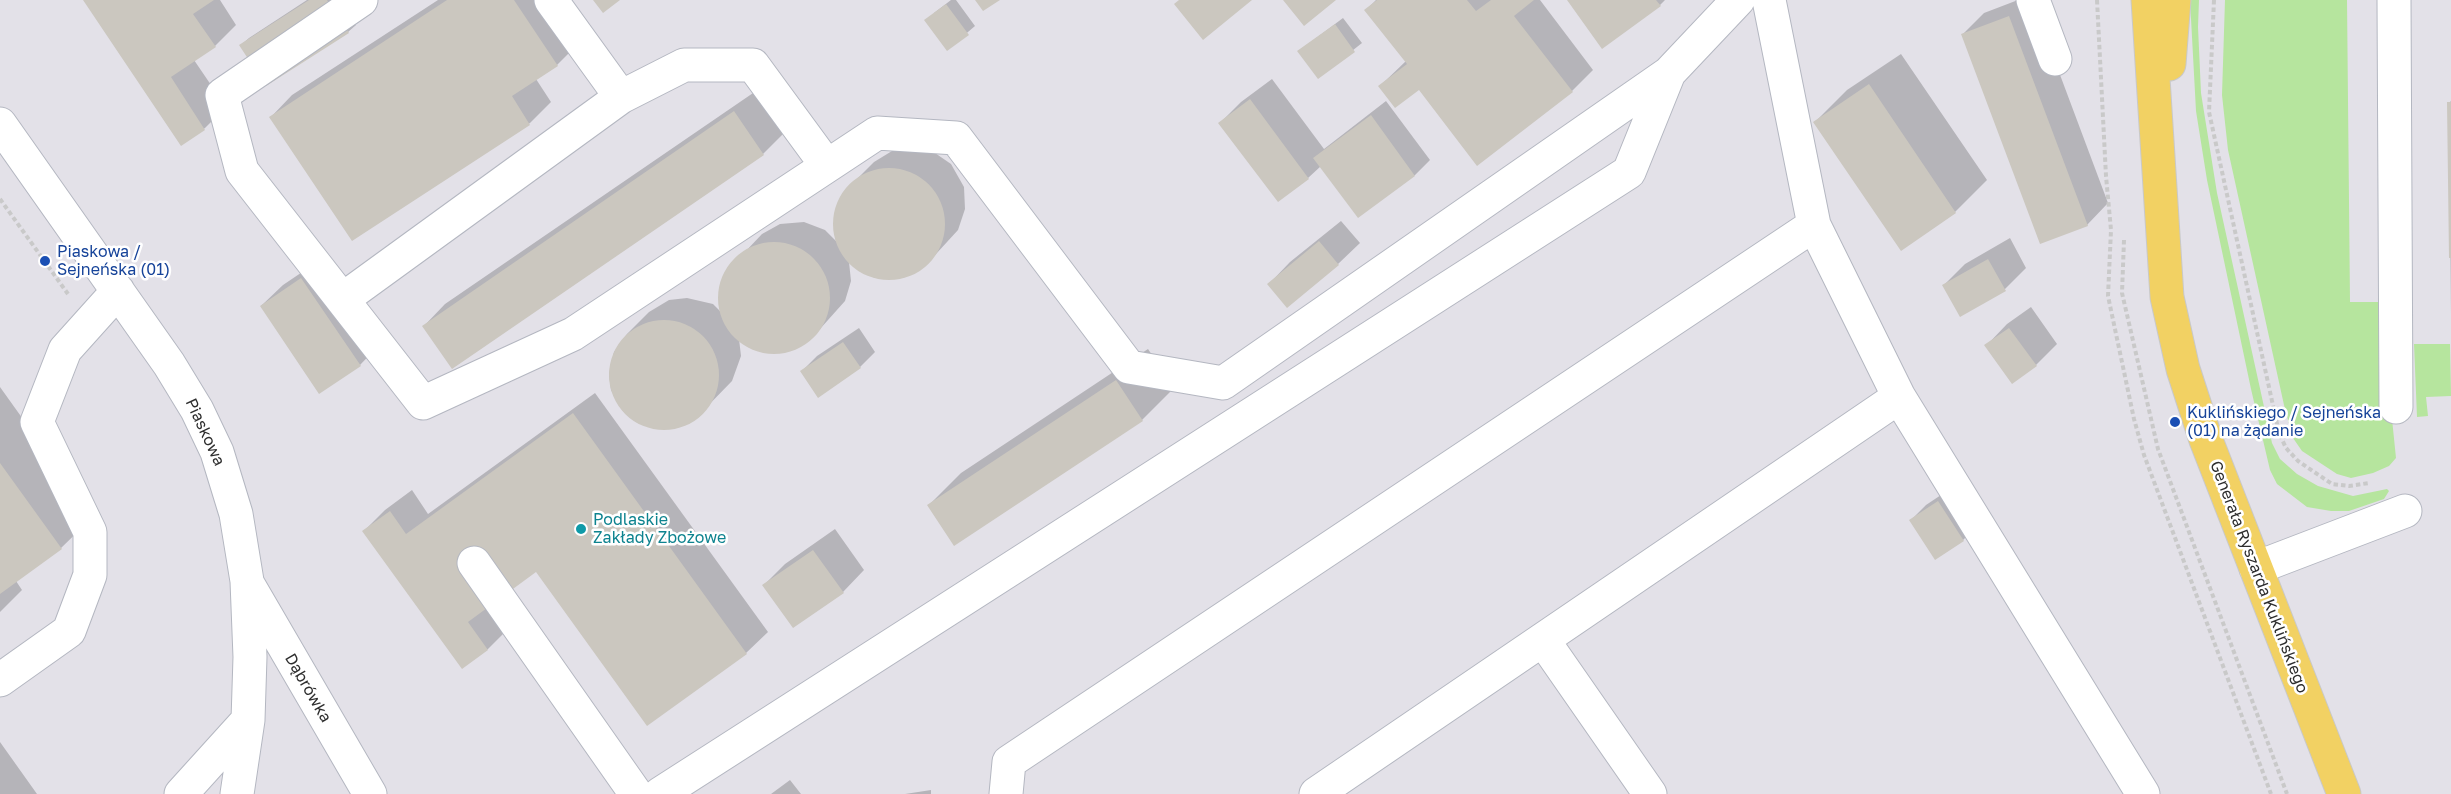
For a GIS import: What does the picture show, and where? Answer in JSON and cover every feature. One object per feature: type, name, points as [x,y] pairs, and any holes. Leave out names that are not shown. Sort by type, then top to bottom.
[{"type":"main road","name":"Generała Ryszarda Kuklińskiego","points":[[2148,0],[2167,297],[2183,369],[2206,440],[2344,794]]},
{"type":"main road","name":"Generała Ryszarda Kuklińskiego","points":[[2161,179],[2174,0]]},
{"type":"street","points":[[361,0],[222,95],[242,171],[423,403],[573,334],[877,133],[956,138],[1129,367],[1223,383],[1669,73],[1738,0]]},
{"type":"street","points":[[551,0],[621,97]]},
{"type":"street","points":[[1769,0],[1814,225],[1899,398],[2143,794]]},
{"type":"street","points":[[2033,0],[2055,59]]},
{"type":"street","points":[[2394,0],[2396,407]]},
{"type":"street","points":[[343,299],[621,97],[684,64],[753,65],[827,166]]},
{"type":"street","points":[[660,794],[1629,172],[1669,73]]},
{"type":"street","name":"Piaskowa","points":[[0,124],[169,364],[197,410],[217,452],[236,513],[247,582],[250,657],[248,720],[237,794]]},
{"type":"street","points":[[1006,794],[1009,762],[1814,225]]},
{"type":"street","points":[[0,680],[69,631],[90,574],[90,532],[37,422],[65,350],[118,291]]},
{"type":"street","points":[[1316,794],[1899,398]]},
{"type":"street","points":[[2256,568],[2405,511]]},
{"type":"street","points":[[474,563],[636,794]]},
{"type":"street","name":"Dąbrówka","points":[[247,582],[370,794]]},
{"type":"street","points":[[1543,640],[1650,794]]},
{"type":"street","points":[[181,794],[248,720]]},
{"type":"path","points":[[2097,0],[2111,230],[2108,296],[2134,419],[2144,455],[2271,794]]},
{"type":"path","points":[[2214,0],[2209,112],[2278,433],[2286,448],[2298,461],[2332,484],[2349,486],[2377,481]]},
{"type":"path","points":[[0,199],[88,322]]},
{"type":"shaded area","points":[[0,0],[2451,0],[2451,794],[0,794]]},
{"type":"green space","points":[[2190,0],[2199,0],[2201,93],[2217,193],[2272,443],[2280,459],[2297,474],[2318,486],[2353,496],[2387,489],[2389,491],[2384,499],[2349,511],[2307,507],[2277,484],[2270,470],[2207,180],[2196,111]]},
{"type":"green space","points":[[2225,0],[2347,0],[2350,302],[2380,302],[2396,458],[2389,466],[2373,473],[2351,478],[2337,474],[2302,451],[2293,438],[2228,150],[2222,95]]},
{"type":"green space","points":[[2414,344],[2450,344],[2451,396],[2426,397],[2428,416],[2417,417]]},
{"type":"building","points":[[83,0],[214,0],[193,14],[216,47],[171,77],[205,130],[181,146]]},
{"type":"building","points":[[309,0],[327,0],[349,33],[266,86],[239,45]]},
{"type":"building","points":[[447,0],[514,0],[558,66],[512,96],[530,125],[352,241],[269,117]]},
{"type":"building","points":[[593,0],[620,0],[603,13]]},
{"type":"building","points":[[975,0],[1000,0],[983,11]]},
{"type":"building","points":[[1179,0],[1252,0],[1203,40],[1174,4]]},
{"type":"building","points":[[1283,0],[1336,0],[1304,26]]},
{"type":"building","points":[[1377,0],[1467,0],[1476,11],[1491,0],[1534,0],[1514,16],[1573,92],[1477,166],[1419,90],[1395,108],[1378,86],[1407,64],[1364,10]]},
{"type":"building","points":[[1567,0],[1656,0],[1661,6],[1602,49]]},
{"type":"building","points":[[946,4],[969,35],[947,51],[924,20]]},
{"type":"building","points":[[2009,16],[2088,226],[2040,244],[1961,34]]},
{"type":"building","points":[[1335,24],[1355,52],[1318,79],[1297,51]]},
{"type":"building","points":[[1869,84],[1956,213],[1901,251],[1813,122]]},
{"type":"building","points":[[1250,99],[1309,179],[1278,202],[1218,123]]},
{"type":"building","points":[[2447,102],[2451,102],[2451,258],[2449,258]]},
{"type":"building","points":[[734,111],[764,155],[452,369],[422,326]]},
{"type":"building","points":[[1371,115],[1415,176],[1358,218],[1313,158]]},
{"type":"building","points":[[889,168],[910,173],[928,185],[940,203],[945,224],[940,245],[928,263],[910,275],[889,280],[868,275],[850,263],[838,245],[833,224],[838,203],[850,185],[868,173]]},
{"type":"building","points":[[1319,241],[1339,265],[1287,308],[1267,284]]},
{"type":"building","points":[[774,242],[795,247],[813,259],[825,277],[830,298],[825,319],[813,337],[795,349],[774,354],[753,349],[735,337],[723,319],[718,298],[723,277],[735,259],[753,247]]},
{"type":"building","points":[[1988,259],[2006,291],[1960,317],[1942,285]]},
{"type":"building","points":[[301,278],[361,366],[319,394],[260,306]]},
{"type":"building","points":[[664,320],[685,324],[703,336],[715,354],[719,375],[715,396],[703,414],[685,426],[664,430],[643,426],[625,414],[613,396],[609,375],[613,354],[625,336],[643,324]]},
{"type":"building","points":[[2009,328],[2037,366],[2012,384],[1984,345]]},
{"type":"building","points":[[843,342],[861,368],[818,398],[800,371]]},
{"type":"building","points":[[1116,380],[1143,421],[954,546],[927,505]]},
{"type":"building","name":"Podlaskie Zakłady Zbożowe","points":[[573,413],[747,654],[647,726],[536,572],[468,622],[488,650],[462,669],[362,531],[390,511],[406,534]]},
{"type":"building","points":[[0,463],[62,549],[0,594]]},
{"type":"building","points":[[1938,501],[1964,541],[1935,560],[1909,520]]},
{"type":"building","points":[[813,550],[844,593],[793,628],[762,585]]},
{"type":"place","name":"Piaskowa / Sejneńska (01)","points":[[45,261]]},
{"type":"place","name":"Kuklińskiego / Sejneńska (01) na żądanie","points":[[2175,422]]},
{"type":"place","name":"Podlaskie Zakłady Zbożowe","points":[[581,529]]}]
